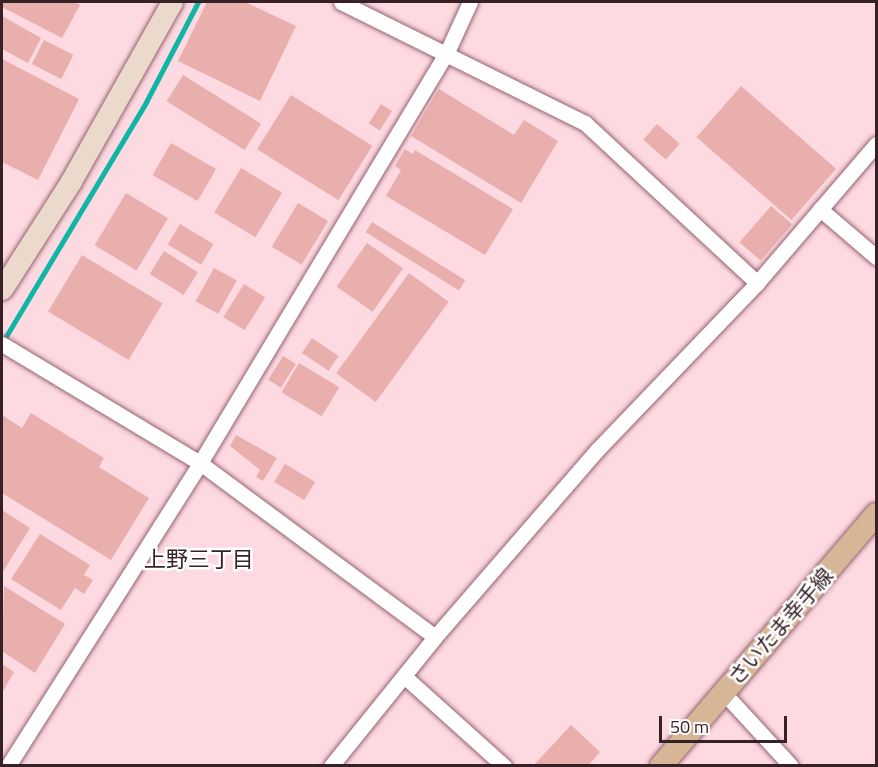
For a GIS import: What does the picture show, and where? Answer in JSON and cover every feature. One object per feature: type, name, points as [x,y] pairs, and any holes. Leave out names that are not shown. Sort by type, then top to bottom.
[{"type":"main road","name":"さいたま幸手線","points":[[662,765],[876,514]]},
{"type":"street","points":[[2,289],[71,181],[172,2]]},
{"type":"street","points":[[341,2],[447,52],[585,123],[757,283]]},
{"type":"street","points":[[8,765],[200,463],[447,52],[470,2]]},
{"type":"street","points":[[331,765],[435,637],[597,450],[757,283],[876,144]]},
{"type":"street","points":[[820,209],[876,257]]},
{"type":"street","points":[[2,344],[200,463],[435,637]]},
{"type":"street","points":[[404,676],[504,765]]},
{"type":"street","points":[[723,692],[791,765]]},
{"type":"building","points":[[2,2],[74,2],[80,5],[62,38],[2,7]]},
{"type":"building","points":[[207,2],[245,2],[296,26],[260,101],[178,61]]},
{"type":"building","points":[[2,16],[41,38],[28,63],[2,49]]},
{"type":"building","points":[[44,40],[73,55],[61,79],[32,64]]},
{"type":"building","points":[[2,59],[79,99],[38,180],[2,162]]},
{"type":"building","points":[[183,75],[261,124],[245,150],[167,101]]},
{"type":"building","points":[[741,86],[836,169],[791,220],[696,137]]},
{"type":"building","points":[[439,89],[514,135],[524,120],[558,141],[521,203],[411,136]]},
{"type":"building","points":[[291,95],[372,146],[338,200],[257,149]]},
{"type":"building","points":[[381,104],[392,111],[380,130],[369,124]]},
{"type":"building","points":[[657,124],[680,144],[666,160],[643,140]]},
{"type":"building","points":[[171,143],[216,169],[198,201],[152,175]]},
{"type":"building","points":[[405,149],[413,154],[415,150],[513,209],[485,255],[386,196],[401,170],[395,166]]},
{"type":"building","points":[[241,168],[282,193],[255,237],[214,213]]},
{"type":"building","points":[[126,193],[168,218],[137,271],[95,245]]},
{"type":"building","points":[[298,203],[328,221],[302,265],[272,247]]},
{"type":"building","points":[[771,206],[792,224],[761,261],[740,242]]},
{"type":"building","points":[[372,222],[465,280],[459,290],[366,232]]},
{"type":"building","points":[[180,224],[213,244],[201,265],[168,245]]},
{"type":"building","points":[[367,243],[403,268],[373,312],[337,286]]},
{"type":"building","points":[[164,251],[198,272],[184,295],[150,274]]},
{"type":"building","points":[[82,255],[163,303],[129,360],[48,312]]},
{"type":"building","points":[[214,268],[237,281],[218,314],[196,301]]},
{"type":"building","points":[[409,273],[449,302],[376,402],[336,373]]},
{"type":"building","points":[[244,284],[265,297],[245,330],[223,317]]},
{"type":"building","points":[[312,338],[339,356],[328,371],[302,353]]},
{"type":"building","points":[[283,356],[296,364],[281,388],[268,380]]},
{"type":"building","points":[[299,363],[339,387],[322,416],[281,392]]},
{"type":"building","points":[[31,413],[104,458],[99,467],[149,498],[111,560],[2,493],[2,415],[22,428]]},
{"type":"building","points":[[236,435],[277,458],[263,481],[256,477],[260,470],[230,446]]},
{"type":"building","points":[[285,464],[315,482],[304,500],[274,482]]},
{"type":"building","points":[[2,510],[30,528],[2,573]]},
{"type":"building","points":[[40,534],[90,565],[84,575],[93,580],[84,594],[75,588],[61,610],[11,579]]},
{"type":"building","points":[[4,586],[65,624],[35,673],[2,651]]},
{"type":"building","points":[[2,664],[14,672],[2,693]]},
{"type":"building","points":[[571,725],[600,752],[588,766],[533,766]]},
{"type":"waterway","points":[[2,343],[146,102],[198,2]]},
{"type":"district","name":"上野三丁目","points":[[199,560]]}]
